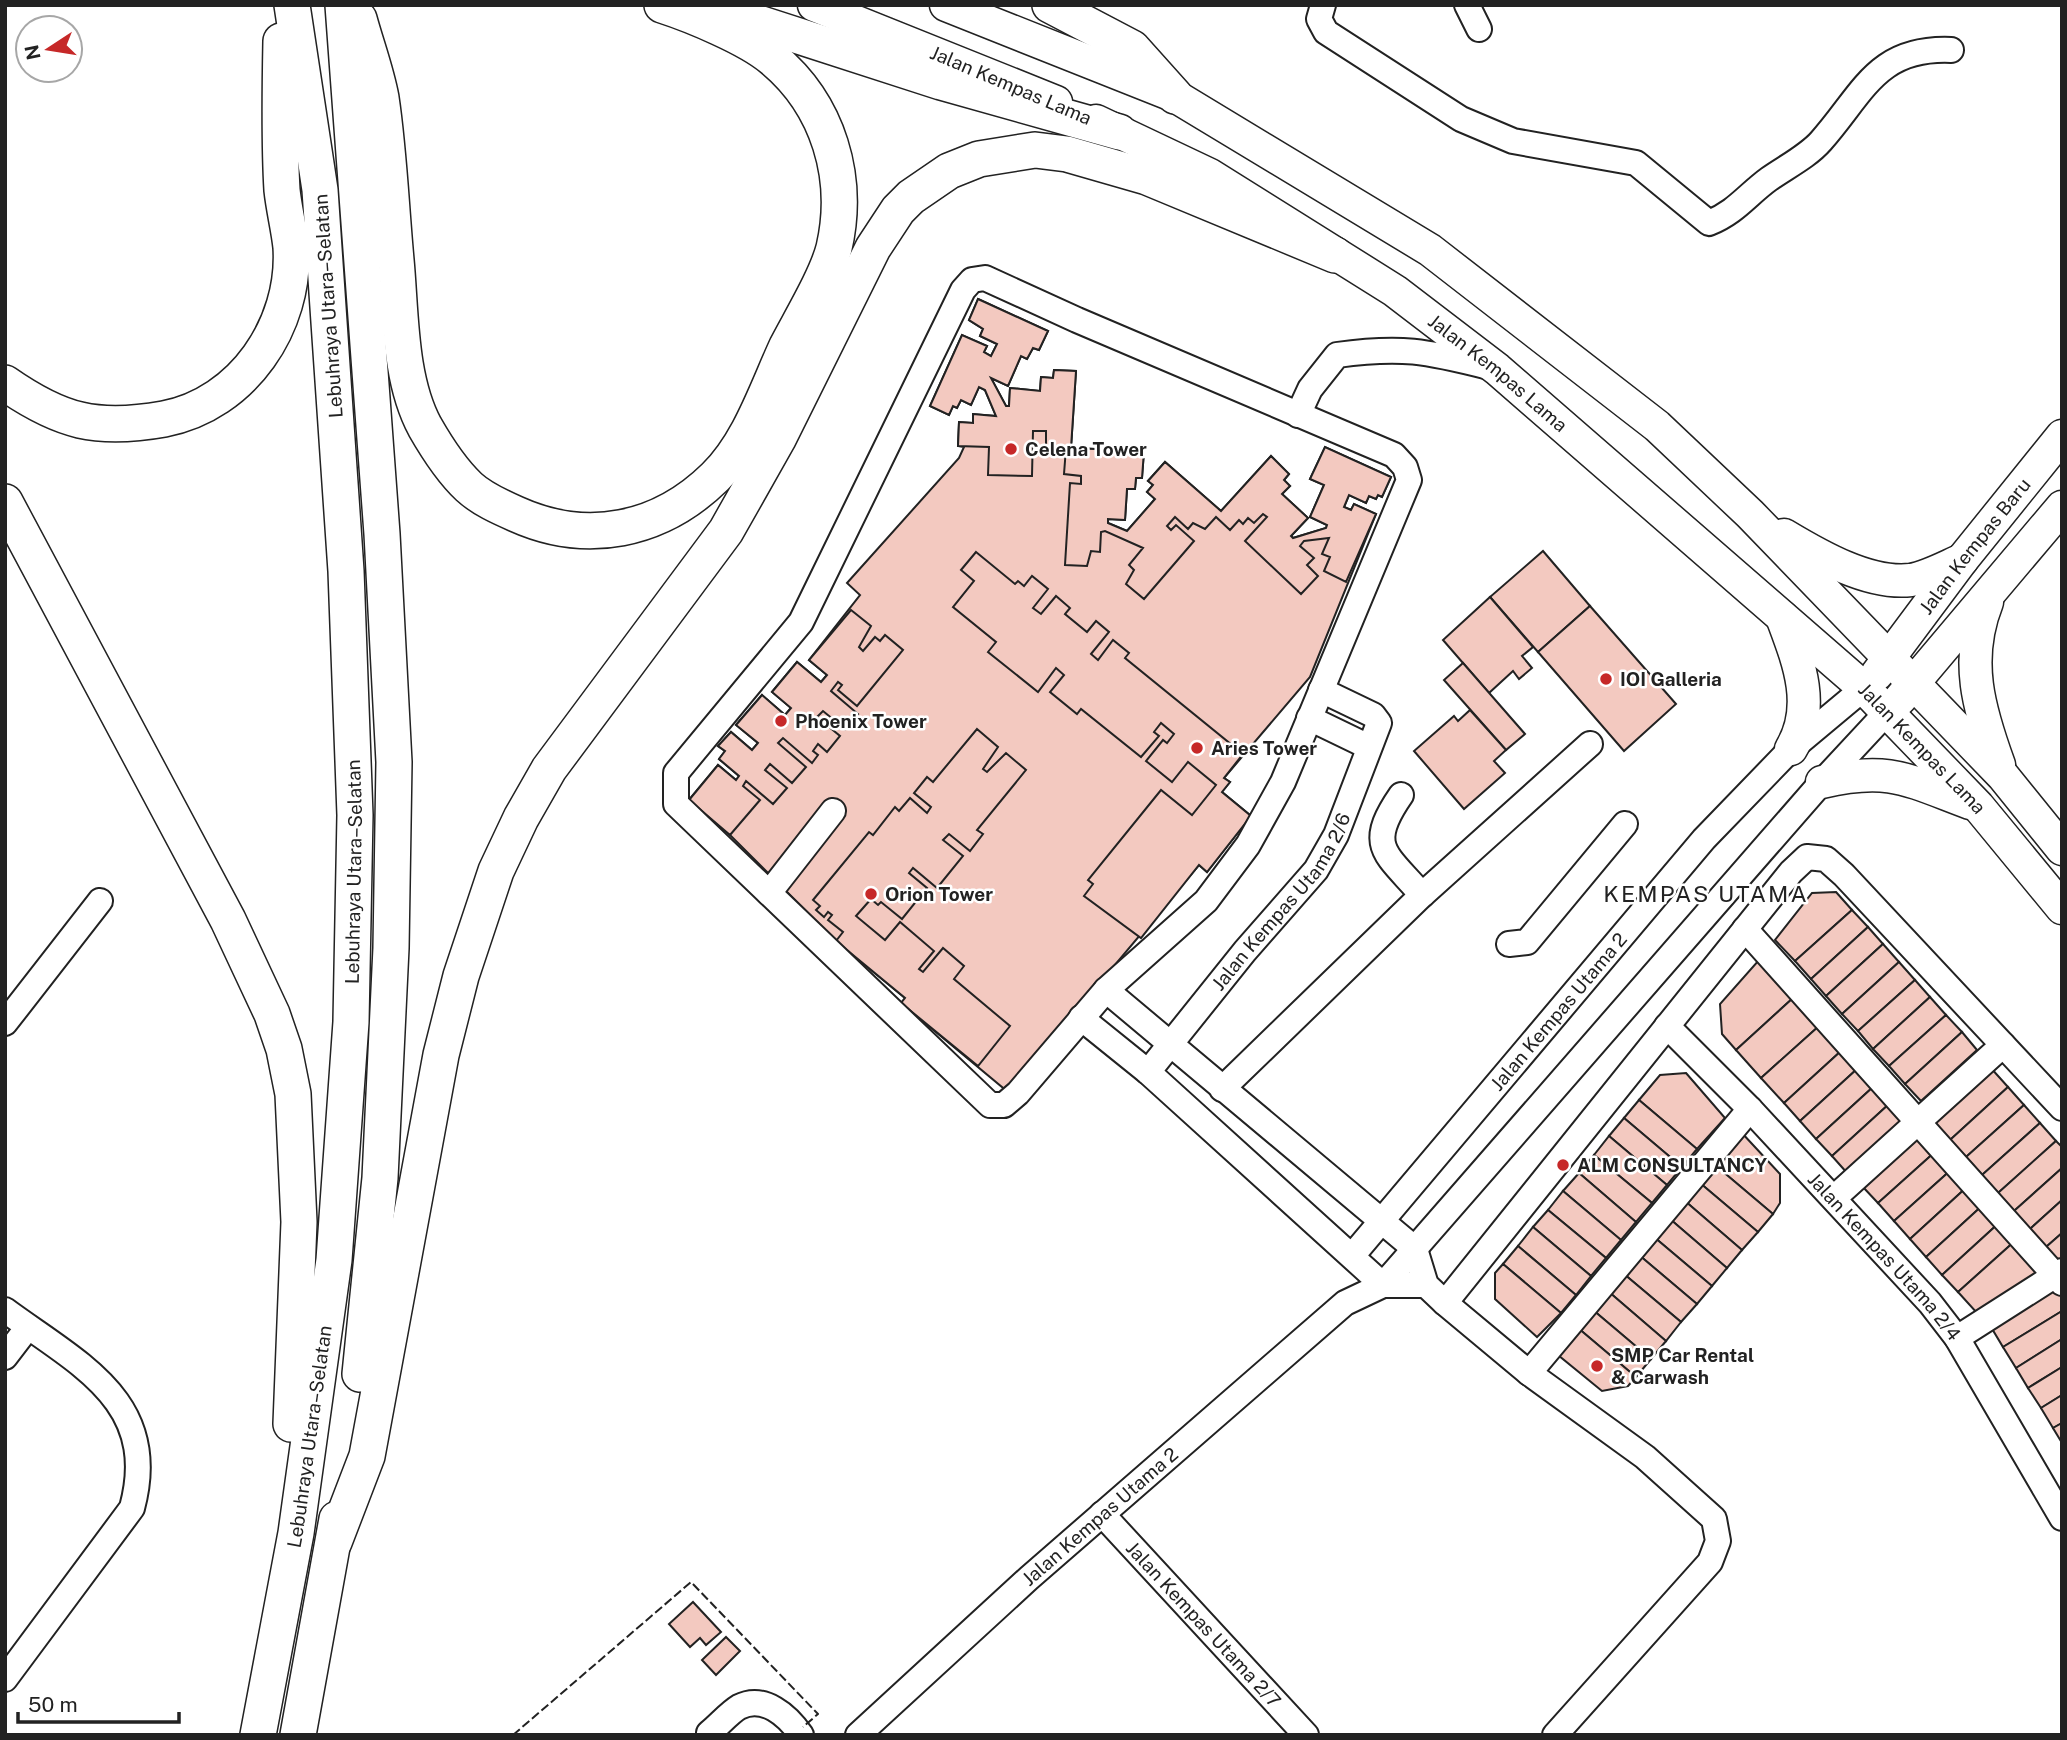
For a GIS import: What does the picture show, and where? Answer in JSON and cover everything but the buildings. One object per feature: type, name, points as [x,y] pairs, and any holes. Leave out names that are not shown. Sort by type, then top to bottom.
[{"type":"highway","points":[[5,383],[35,404],[80,422],[129,425],[173,417],[208,402],[258,360],[276,334],[287,296],[291,249],[282,191],[282,5]]},
{"type":"highway","name":"Lebuhraya Utara–Selatan","points":[[258,1735],[296,1533],[334,1260],[351,1022],[355,815],[346,571],[320,190],[292,5]]},
{"type":"highway","name":"Lebuhraya Utara–Selatan","points":[[298,1735],[334,1542],[364,1349],[380,1178],[391,948],[394,762],[382,534],[343,5]]},
{"type":"highway","points":[[356,5],[380,96],[410,384],[423,423],[445,459],[470,488],[497,506],[532,522],[571,532],[617,529],[654,519],[688,499],[717,475],[739,446],[833,251],[840,202],[835,155],[821,118],[798,83],[770,56],[691,15],[662,5]]},
{"type":"highway","points":[[699,5],[941,82],[1119,132]]},
{"type":"highway","points":[[1050,5],[1132,48],[1175,96]]},
{"type":"highway","points":[[334,1542],[367,1456],[441,1055],[461,976],[496,871],[521,818],[549,769],[726,531],[778,439],[868,258],[898,210],[911,197],[949,171],[979,159],[1035,150],[1067,154],[1147,177],[1335,255]]},
{"type":"highway","points":[[5,502],[228,920],[272,1014],[284,1049],[293,1094],[299,1222],[290,1447],[296,1533]]},
{"type":"main road","name":"Jalan Kempas Lama","points":[[814,5],[1041,95],[1210,175],[1395,291],[1497,369],[1864,688],[1978,806],[2062,908]]},
{"type":"main road","name":"Jalan Kempas Lama","points":[[946,5],[1175,96],[1430,250],[1657,426],[1750,514],[2003,776],[2062,849]]},
{"type":"main road","name":"Jalan Kempas Baru","points":[[1864,688],[1891,658],[1962,560],[2062,436]]},
{"type":"main road","name":"Jalan Kempas Baru","points":[[1888,712],[2062,507]]},
{"type":"main road","points":[[1750,514],[1829,559],[1889,580],[1913,579],[1962,560]]},
{"type":"main road","points":[[1992,591],[1981,617],[1974,652],[1974,684],[2003,776]]},
{"type":"main road","points":[[1780,613],[1801,671],[1804,693],[1802,730],[1791,749]]},
{"type":"main road","points":[[1822,782],[1870,773],[1893,775],[1978,806]]},
{"type":"street","points":[[1323,5],[1320,19],[1326,32],[1461,119],[1513,141],[1636,163],[1709,223],[1729,215],[1766,181],[1820,142],[1858,90],[1895,60],[1927,49],[1951,50]]},
{"type":"street","points":[[1467,5],[1479,29]]},
{"type":"street","points":[[985,278],[1394,455],[1405,467],[1409,480],[1321,690],[1283,782],[1248,845],[1206,901],[1106,989],[1018,1094],[1004,1104],[990,1104],[676,804],[676,773],[801,622],[968,283],[985,278]]},
{"type":"street","points":[[1298,415],[1310,389],[1337,355],[1406,349],[1497,369]]},
{"type":"street","name":"Jalan Kempas Utama 2","points":[[1352,1256],[1704,839],[1791,749],[1864,688]]},
{"type":"street","name":"Jalan Kempas Utama 2/6","points":[[1148,1072],[1245,951],[1316,870],[1336,835],[1379,723],[1376,717],[1321,690]]},
{"type":"street","points":[[1383,1285],[1822,782],[1888,712]]},
{"type":"street","points":[[1309,718],[1369,747]]},
{"type":"street","points":[[1223,1089],[1422,895],[1590,744]]},
{"type":"street","points":[[1401,795],[1384,819],[1381,840],[1386,853],[1422,895]]},
{"type":"street","points":[[769,893],[834,811]]},
{"type":"street","points":[[1509,944],[1527,942],[1625,824]]},
{"type":"street","points":[[1445,1303],[1745,929],[1807,857],[1826,859],[2062,1108]]},
{"type":"street","points":[[5,1023],[100,901]]},
{"type":"street","points":[[1745,929],[2060,1276],[1957,1338]]},
{"type":"street","points":[[1106,989],[1415,1249],[1426,1285],[1445,1303],[1529,1373],[1665,1475],[1714,1520],[1718,1541],[1710,1562],[1555,1735]]},
{"type":"street","points":[[1081,1018],[1148,1072],[1383,1285],[1426,1285]]},
{"type":"street","name":"Jalan Kempas Utama 2/4","points":[[1667,1026],[1750,1109],[1930,1303],[1957,1338],[2062,1518]]},
{"type":"street","points":[[1833,1198],[2003,1045]]},
{"type":"street","points":[[1529,1373],[1750,1109]]},
{"type":"street","points":[[1345,1303],[1352,1256]]},
{"type":"street","name":"Jalan Kempas Utama 2","points":[[858,1735],[1102,1514],[1345,1303],[1383,1285]]},
{"type":"street","points":[[5,1310],[108,1388],[125,1410],[134,1433],[138,1462],[138,1488],[132,1508],[5,1679]]},
{"type":"street","points":[[5,1357],[28,1327]]},
{"type":"street","name":"Jalan Kempas Utama 2/7","points":[[1102,1514],[1306,1735]]},
{"type":"street","points":[[709,1733],[740,1706],[757,1703],[779,1710],[801,1735]]},
{"type":"fence","points":[[513,1735],[691,1582],[818,1714],[803,1727]]},
{"type":"place","name":"Celena Tower","points":[[1011,449]]},
{"type":"place","name":"IOI Galleria","points":[[1606,679]]},
{"type":"place","name":"Phoenix Tower","points":[[781,721]]},
{"type":"place","name":"Aries Tower","points":[[1197,748]]},
{"type":"place","name":"Orion Tower","points":[[871,894]]},
{"type":"place","name":"ALM CONSULTANCY","points":[[1563,1165]]},
{"type":"place","name":"SMP Car Rental & Carwash","points":[[1597,1366]]},
{"type":"district","name":"KEMPAS UTAMA","points":[[1706,893]]}]
